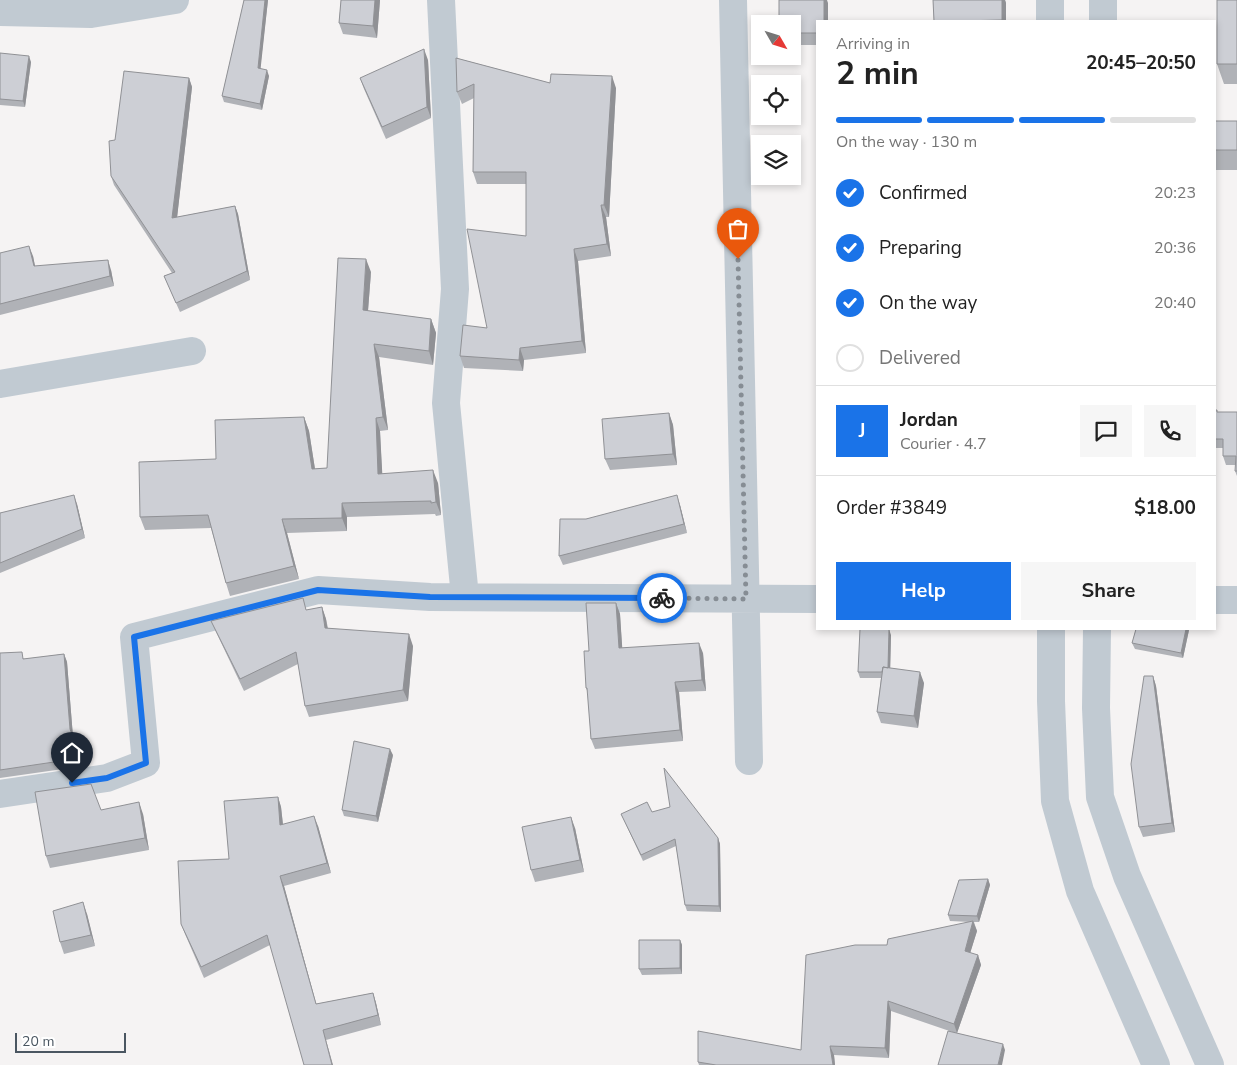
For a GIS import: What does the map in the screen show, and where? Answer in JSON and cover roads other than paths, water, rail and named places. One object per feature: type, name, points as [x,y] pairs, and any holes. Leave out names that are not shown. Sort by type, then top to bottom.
[{"type":"street","points":[[0,12],[91,14],[175,0]]},
{"type":"street","points":[[441,0],[455,289],[446,403],[465,597]]},
{"type":"street","points":[[733,0],[749,761]]},
{"type":"street","points":[[1050,0],[1050,20]]},
{"type":"street","points":[[1103,20],[1104,0]]},
{"type":"street","points":[[0,384],[192,351]]},
{"type":"street","points":[[0,794],[107,778],[146,763],[134,637],[318,590],[430,597],[816,599]]},
{"type":"street","points":[[1216,600],[1237,600]]},
{"type":"street","points":[[1051,630],[1051,701],[1055,801],[1080,891],[1156,1065]]},
{"type":"street","points":[[1097,630],[1096,708],[1100,797],[1127,876],[1210,1065]]}]
